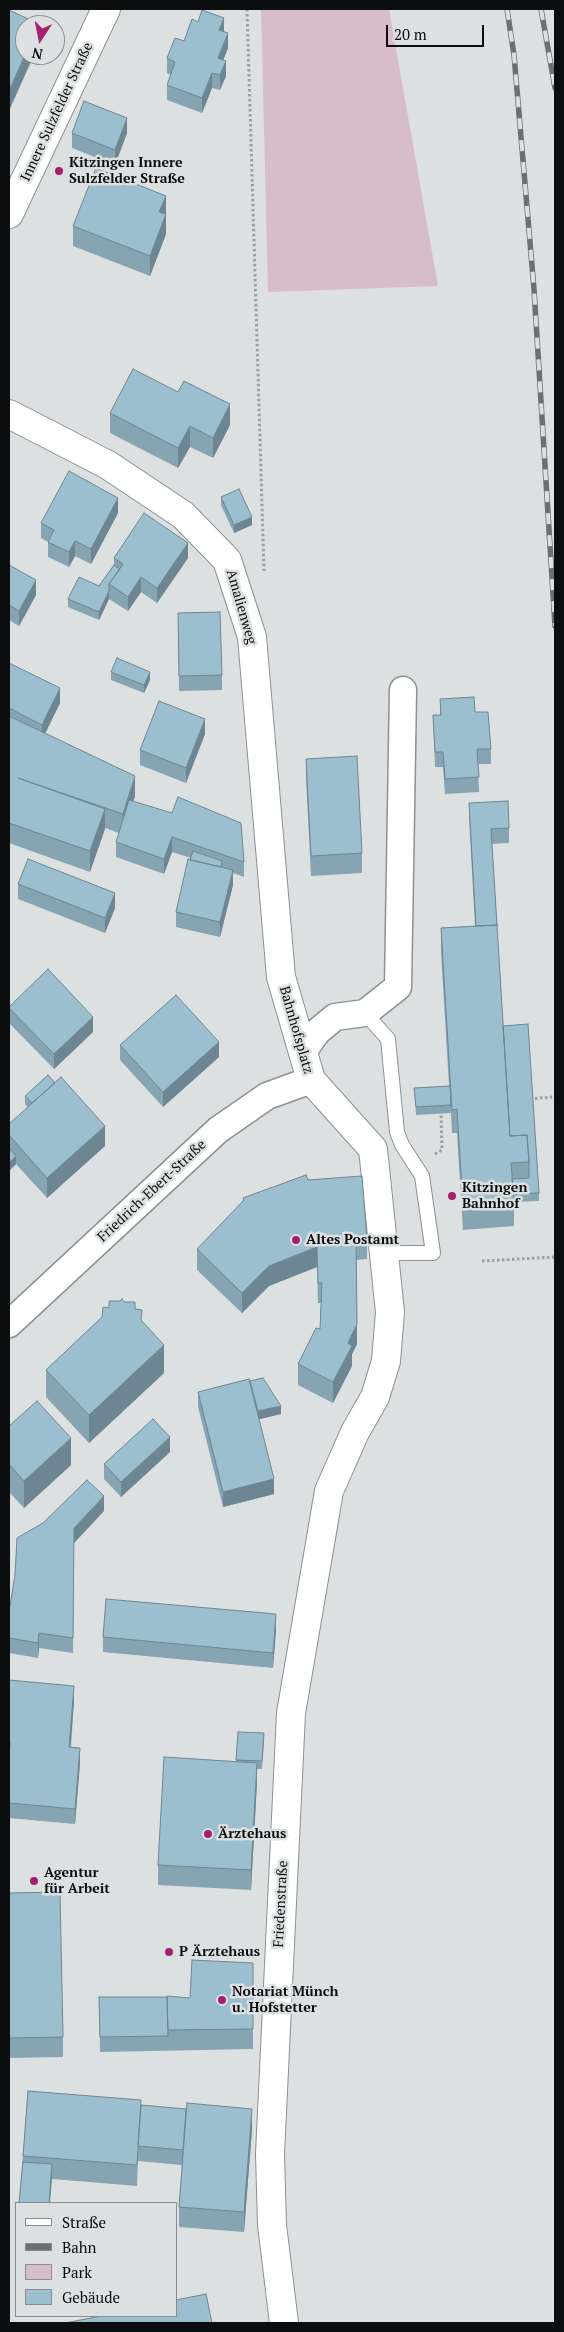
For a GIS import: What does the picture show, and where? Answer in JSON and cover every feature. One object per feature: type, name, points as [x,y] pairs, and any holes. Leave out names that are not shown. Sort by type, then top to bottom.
[{"type":"street","name":"Innere Sulzfelder Straße","points":[[9,214],[106,9]]},
{"type":"street","name":"Amalienweg","points":[[9,414],[108,465],[183,515],[227,560],[252,637],[281,978]]},
{"type":"street","points":[[303,1052],[317,1032],[335,1017],[364,1013],[398,987],[403,690]]},
{"type":"street","name":"Bahnhofsplatz","points":[[281,978],[311,1080],[388,1147]]},
{"type":"street","name":"Friedrich-Ebert-Straße","points":[[9,1324],[218,1130],[267,1096],[311,1080]]},
{"type":"street","points":[[384,1253],[388,1147]]},
{"type":"street","name":"Friedenstraße","points":[[284,2323],[279,2295],[272,2224],[270,2154],[291,1713],[330,1491],[355,1432],[375,1397],[386,1361],[390,1312],[384,1253]]},
{"type":"lane","points":[[364,1013],[388,1039],[397,1132],[388,1147]]},
{"type":"lane","name":"Bahnhofsplatz","points":[[384,1253],[433,1253],[422,1176],[388,1147]]},
{"type":"path","points":[[247,9],[264,573]]},
{"type":"path","points":[[524,1099],[552,1097]]},
{"type":"path","points":[[441,1104],[442,1150]]},
{"type":"path","points":[[482,1261],[555,1257]]},
{"type":"green space","points":[[261,9],[389,9],[438,286],[268,292]]},
{"type":"building","points":[[9,10],[20,15],[15,15],[15,65],[21,65],[9,91]]},
{"type":"building","points":[[202,10],[224,18],[219,30],[228,33],[218,58],[226,61],[220,75],[212,73],[202,98],[167,85],[175,62],[167,58],[175,38],[184,41],[192,19],[198,22]]},
{"type":"building","points":[[84,101],[127,118],[115,150],[72,133]]},
{"type":"building","points":[[96,168],[166,196],[159,212],[166,214],[150,256],[73,226]]},
{"type":"building","points":[[133,369],[178,392],[184,381],[230,404],[213,438],[190,426],[178,448],[110,413]]},
{"type":"building","points":[[69,471],[118,498],[91,549],[75,541],[69,552],[48,542],[54,530],[41,523]]},
{"type":"building","points":[[239,489],[252,517],[234,525],[221,497]]},
{"type":"building","points":[[144,513],[188,543],[157,588],[141,577],[128,597],[109,584],[123,564],[114,558]]},
{"type":"building","points":[[9,565],[36,580],[19,611],[9,605]]},
{"type":"building","points":[[114,565],[120,569],[109,584],[109,591],[99,612],[68,599],[79,577],[99,586]]},
{"type":"building","points":[[220,612],[222,675],[179,676],[178,613]]},
{"type":"building","points":[[117,658],[150,672],[144,685],[111,672]]},
{"type":"building","points":[[9,663],[60,688],[42,725],[9,708]]},
{"type":"building","points":[[474,697],[475,712],[488,712],[491,749],[477,749],[479,777],[445,779],[443,752],[435,752],[433,715],[441,715],[440,699]]},
{"type":"building","points":[[159,701],[205,719],[186,768],[140,750]]},
{"type":"building","points":[[9,716],[135,776],[123,814],[18,778],[105,809],[90,851],[9,823]]},
{"type":"building","points":[[357,756],[362,853],[311,856],[306,759]]},
{"type":"building","points":[[178,797],[241,823],[244,862],[172,837],[164,859],[116,842],[129,800],[172,813]]},
{"type":"building","points":[[508,801],[509,828],[491,829],[497,925],[476,926],[469,803]]},
{"type":"building","points":[[193,851],[222,861],[221,867],[190,860]]},
{"type":"building","points":[[28,859],[115,893],[105,918],[18,884]]},
{"type":"building","points":[[188,859],[233,870],[220,922],[176,912]]},
{"type":"building","points":[[497,925],[510,1136],[527,1135],[529,1162],[511,1163],[514,1202],[463,1206],[457,1109],[452,1110],[441,928]]},
{"type":"building","points":[[48,969],[93,1017],[54,1054],[9,1008]]},
{"type":"building","points":[[176,995],[219,1042],[163,1092],[120,1045]]},
{"type":"building","points":[[528,1024],[539,1193],[513,1194],[512,1179],[529,1178],[529,1162],[527,1135],[510,1136],[503,1026]]},
{"type":"building","points":[[48,1075],[55,1083],[32,1103],[25,1096]]},
{"type":"building","points":[[61,1077],[105,1126],[47,1178],[9,1135],[9,1124]]},
{"type":"building","points":[[450,1086],[451,1105],[416,1107],[414,1088]]},
{"type":"building","points":[[9,1148],[16,1156],[9,1163]]},
{"type":"building","points":[[306,1175],[308,1180],[362,1176],[367,1239],[356,1239],[357,1324],[348,1343],[352,1346],[333,1382],[298,1364],[316,1328],[320,1329],[322,1283],[318,1283],[317,1247],[269,1266],[242,1293],[197,1249],[244,1200],[243,1198]]},
{"type":"building","points":[[122,1299],[124,1302],[135,1302],[135,1309],[142,1310],[141,1320],[164,1345],[89,1415],[46,1370],[102,1317],[103,1307],[109,1308],[109,1301],[120,1301]]},
{"type":"building","points":[[263,1378],[281,1406],[258,1411],[250,1381]]},
{"type":"building","points":[[249,1379],[274,1479],[223,1492],[198,1392]]},
{"type":"building","points":[[37,1401],[71,1438],[24,1481],[9,1464],[9,1426]]},
{"type":"building","points":[[153,1419],[170,1437],[121,1482],[104,1464]]},
{"type":"building","points":[[87,1480],[104,1496],[74,1528],[73,1638],[39,1633],[38,1643],[9,1638],[9,1612],[15,1575],[17,1538],[43,1523]]},
{"type":"building","points":[[106,1599],[276,1614],[273,1653],[103,1637]]},
{"type":"building","points":[[9,1680],[74,1686],[69,1747],[80,1748],[75,1809],[9,1803]]},
{"type":"building","points":[[238,1732],[264,1733],[262,1761],[236,1760]]},
{"type":"building","name":"Ärztehaus","points":[[164,1757],[257,1763],[251,1870],[158,1865]]},
{"type":"building","name":"Agentur für Arbeit","points":[[60,1892],[63,2037],[9,2038],[9,1893]]},
{"type":"building","name":"Notariat Münch u. Hofstetter","points":[[192,1960],[253,1963],[253,2029],[168,2030],[167,1996],[190,1998]]},
{"type":"building","points":[[99,1997],[167,1997],[168,2036],[100,2037]]},
{"type":"building","points":[[28,2091],[141,2100],[137,2165],[23,2156]]},
{"type":"building","points":[[187,2103],[252,2109],[244,2212],[179,2207]]},
{"type":"building","points":[[141,2105],[186,2109],[183,2150],[138,2146]]},
{"type":"building","points":[[23,2162],[52,2164],[49,2202],[19,2202]]},
{"type":"building","points":[[206,2294],[212,2323],[65,2323],[96,2317],[178,2317],[178,2300]]},
{"type":"railway","points":[[507,9],[514,55],[534,289],[555,626]]},
{"type":"railway","points":[[541,9],[555,88]]},
{"type":"place","name":"Kitzingen Innere Sulzfelder Straße","points":[[59,171]]},
{"type":"place","name":"Kitzingen Bahnhof","points":[[452,1196]]},
{"type":"place","name":"Altes Postamt","points":[[296,1240]]},
{"type":"place","name":"Ärztehaus","points":[[208,1834]]},
{"type":"place","name":"Agentur für Arbeit","points":[[34,1881]]},
{"type":"place","name":"P Ärztehaus","points":[[169,1952]]},
{"type":"place","name":"Notariat Münch u. Hofstetter","points":[[222,2000]]}]
